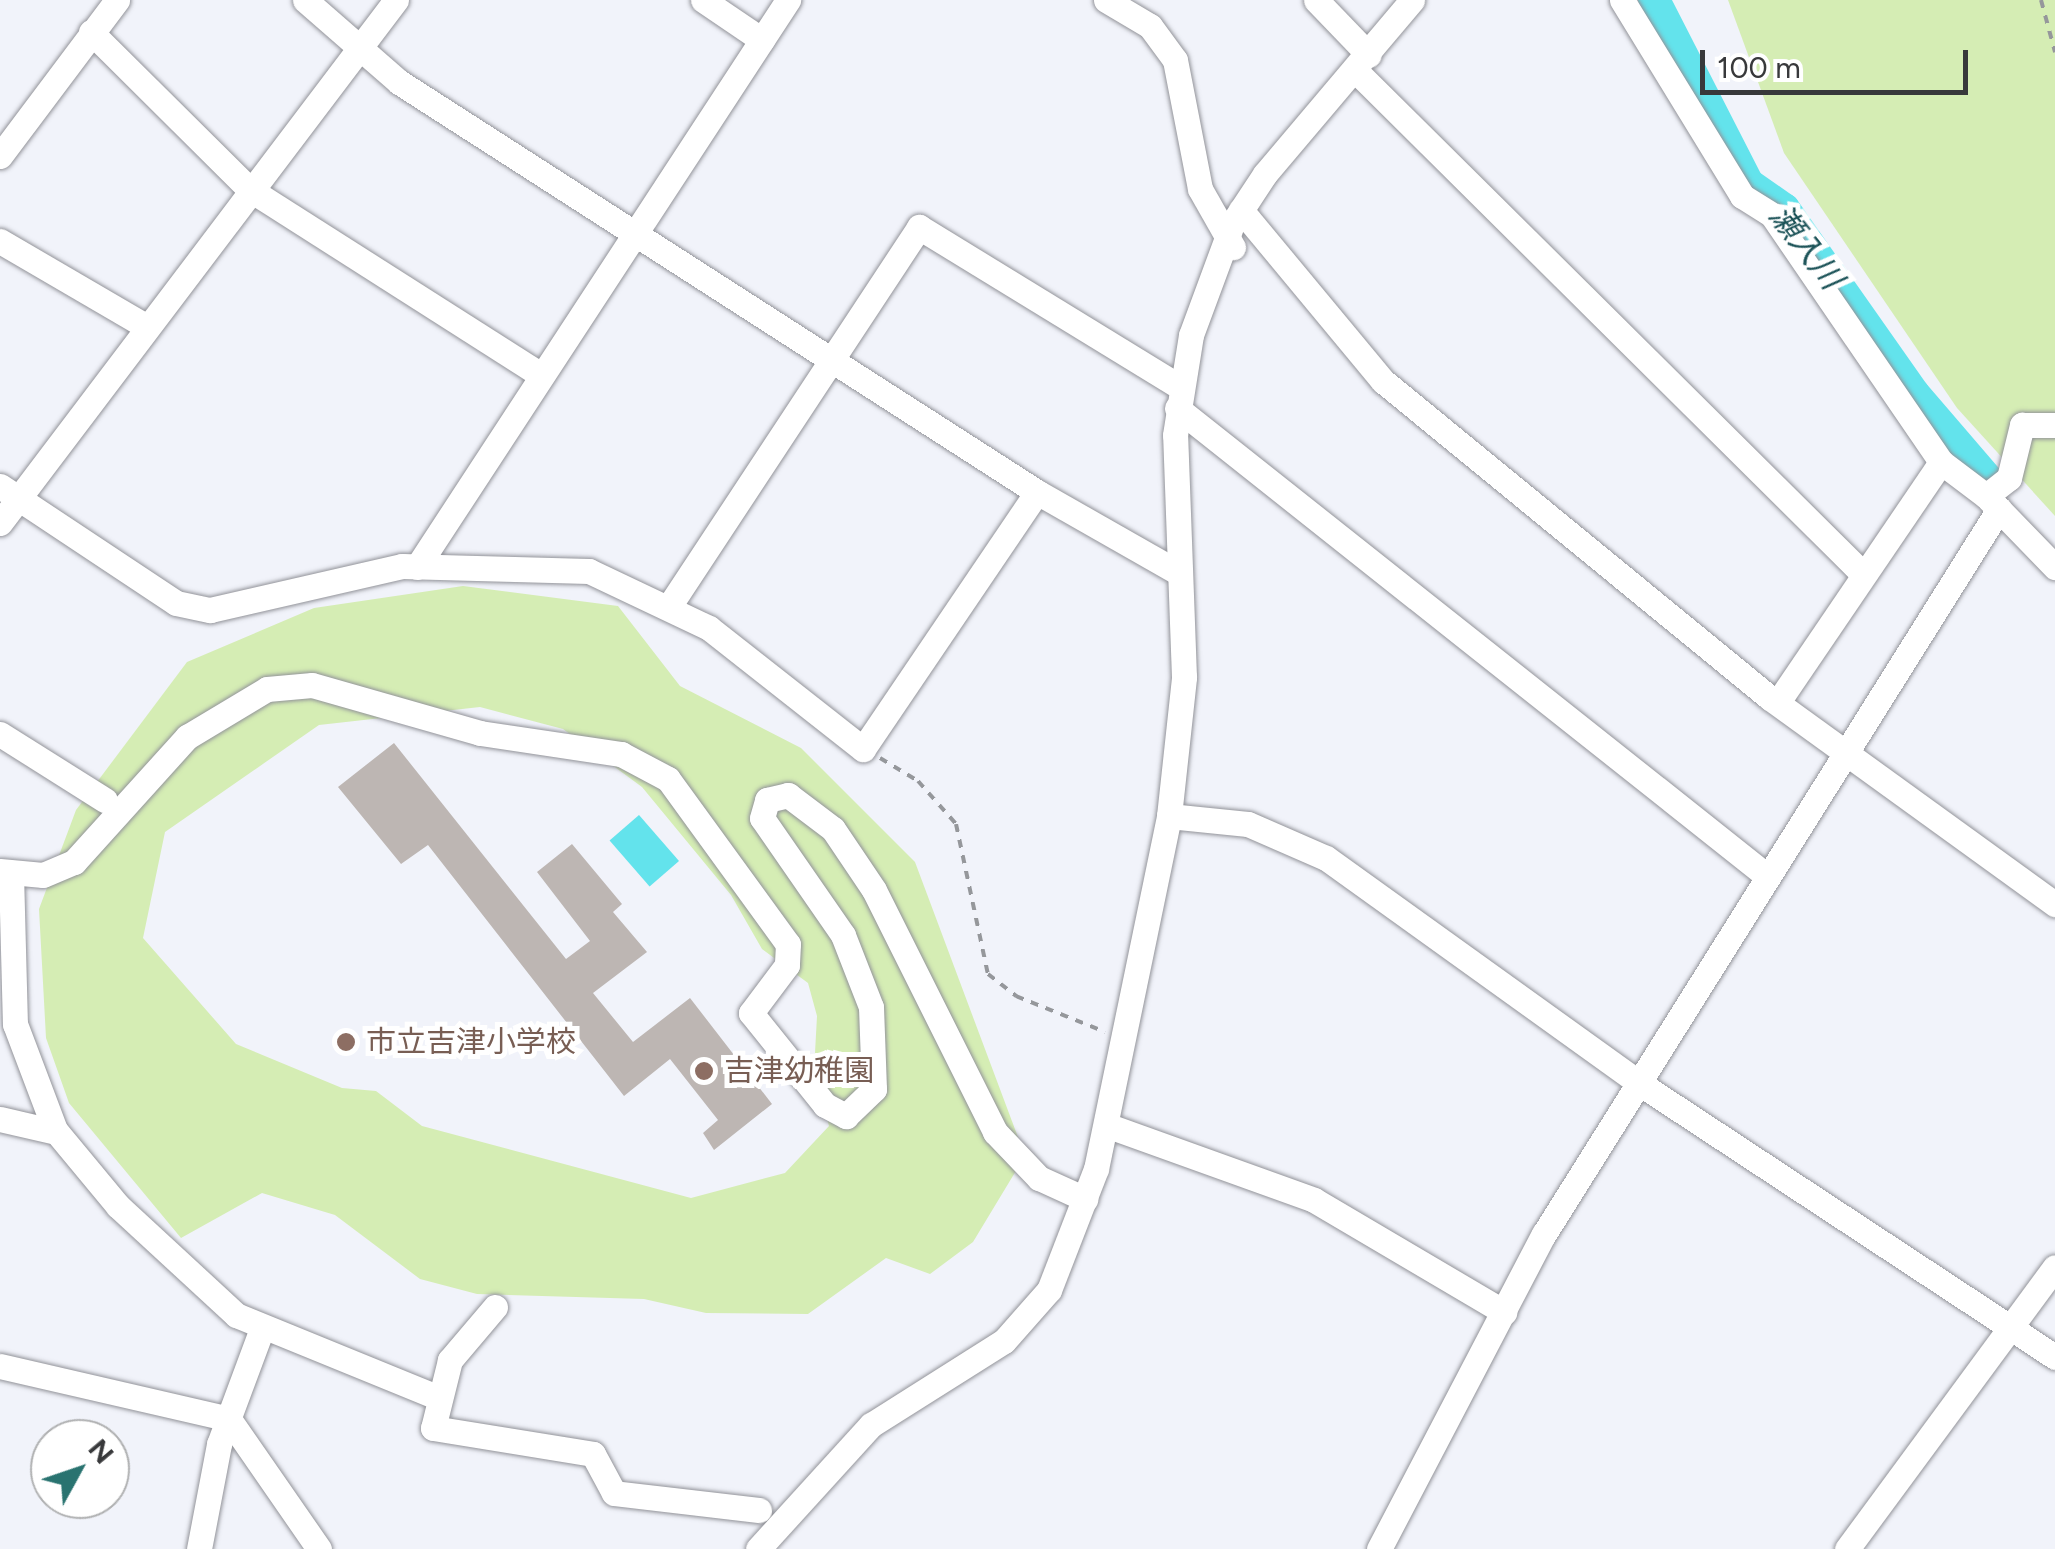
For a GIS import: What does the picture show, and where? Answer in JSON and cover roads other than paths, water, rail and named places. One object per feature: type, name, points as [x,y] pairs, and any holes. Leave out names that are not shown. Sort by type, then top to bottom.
[{"type":"street","points":[[0,156],[116,0]]},
{"type":"street","points":[[306,0],[354,46],[635,236],[1036,492],[1174,570]]},
{"type":"street","points":[[0,522],[10,491],[147,326],[354,46],[396,0]]},
{"type":"street","points":[[703,0],[762,40]]},
{"type":"street","points":[[416,567],[788,0]]},
{"type":"street","points":[[1106,0],[1150,26],[1174,60],[1200,189],[1230,242]]},
{"type":"street","points":[[1316,0],[1362,62],[1863,574]]},
{"type":"street","points":[[758,1549],[870,1425],[1030,1314],[1085,1199],[1106,1125],[1170,816],[1184,677],[1174,570],[1179,398],[1241,210],[1412,0]]},
{"type":"street","points":[[1622,0],[1742,196],[1772,215],[1941,462],[1992,502],[2055,567]]},
{"type":"street","points":[[92,32],[249,188],[541,375]]},
{"type":"street","points":[[1241,210],[1383,382],[1778,702],[2055,904]]},
{"type":"street","points":[[670,605],[919,227],[1179,398],[1768,876]]},
{"type":"street","points":[[0,241],[147,326]]},
{"type":"street","points":[[1379,1549],[1504,1312],[1636,1081],[1847,754],[2009,478],[2022,425],[2055,425]]},
{"type":"street","points":[[1778,702],[1941,462]]},
{"type":"street","points":[[10,491],[176,603],[210,610],[416,567],[589,571],[670,605],[863,749],[1036,492]]},
{"type":"street","points":[[437,1396],[261,1330],[132,1219],[56,1132],[16,1024],[5,872],[43,876],[74,862],[173,750],[267,689],[312,686],[466,730],[621,754],[668,780],[788,944],[787,964],[751,1013],[825,1105],[846,1116],[874,1089],[871,1007],[843,936],[762,818],[766,800],[788,795],[834,829],[866,878],[994,1132],[1039,1178],[1085,1199]]},
{"type":"street","points":[[0,734],[106,800]]},
{"type":"street","points":[[1170,816],[1248,824],[1326,858],[1636,1081],[2055,1357]]},
{"type":"street","points":[[0,1118],[56,1132]]},
{"type":"street","points":[[1106,1125],[1314,1200],[1504,1312]]},
{"type":"street","points":[[1847,1549],[2055,1268]]},
{"type":"street","points":[[495,1306],[460,1340],[437,1396],[433,1428],[446,1436],[592,1454],[614,1493],[759,1510]]},
{"type":"street","points":[[199,1549],[229,1419],[261,1330]]},
{"type":"street","points":[[0,1366],[229,1419],[319,1549]]},
{"type":"water","points":[[639,815],[679,861],[650,887],[610,841]]},
{"type":"waterway","name":"瀬入川","points":[[1654,0],[1748,184],[1784,209],[1914,394],[1987,479]]},
{"type":"place","name":"市立吉津小学校","points":[[346,1042]]},
{"type":"place","name":"吉津幼稚園","points":[[704,1071]]}]
